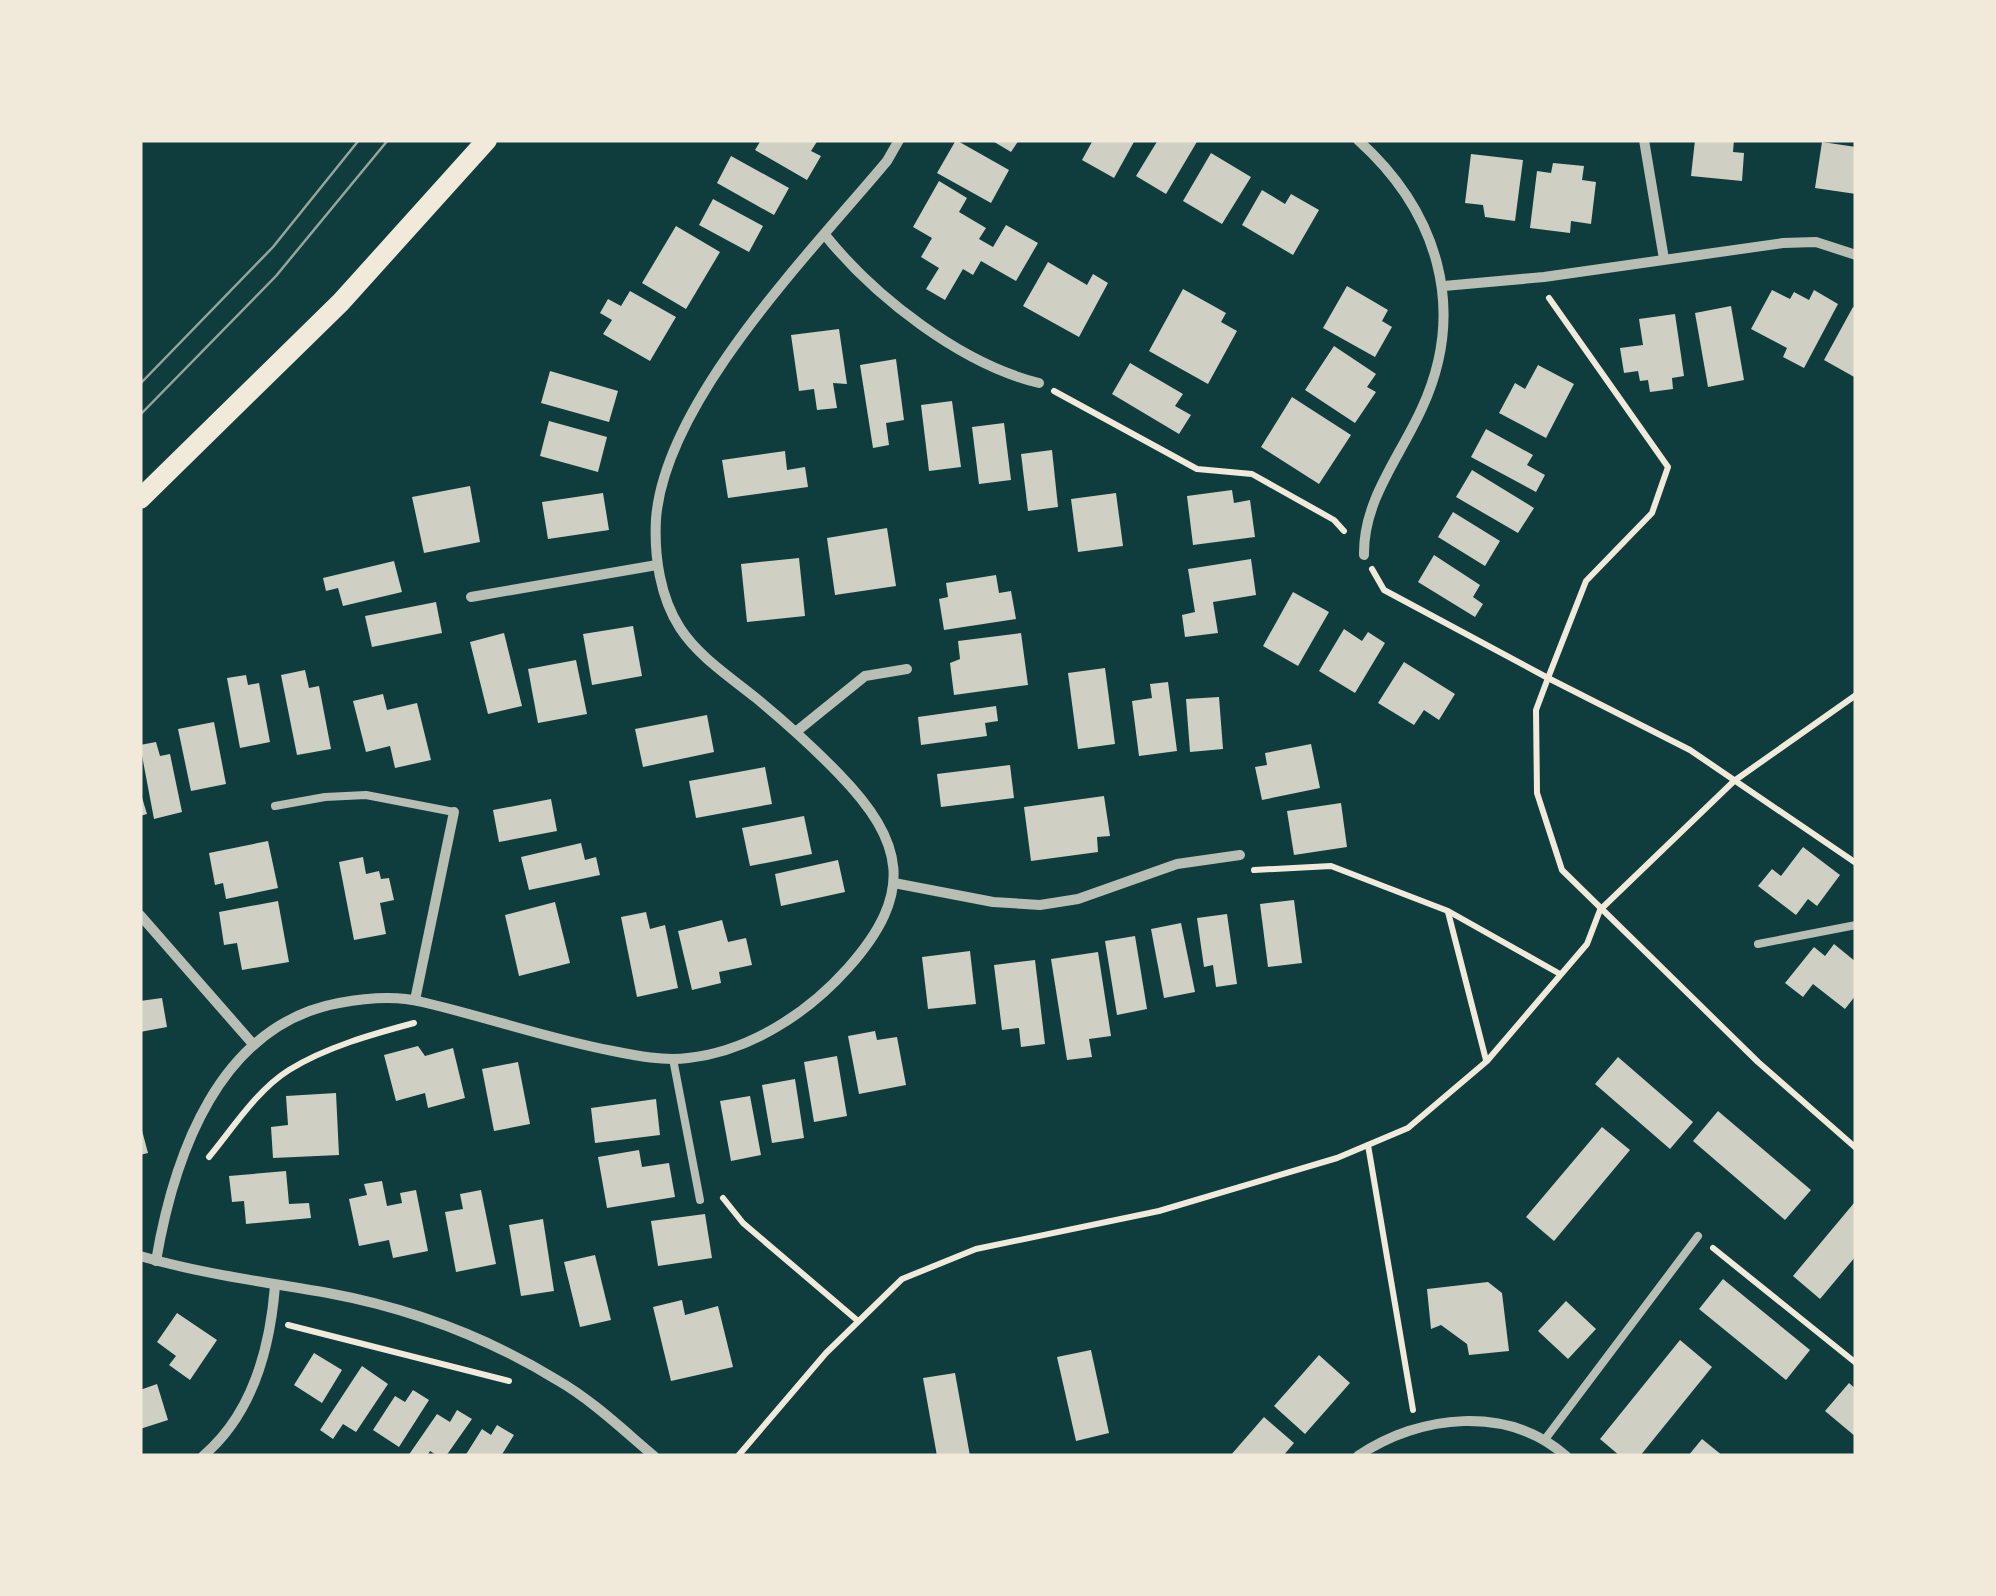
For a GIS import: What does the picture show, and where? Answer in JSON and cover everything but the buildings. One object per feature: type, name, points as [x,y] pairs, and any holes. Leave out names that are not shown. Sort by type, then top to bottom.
[{"type":"main road","points":[[140,499],[341,302],[487,140]]},
{"type":"street","points":[[156,1261],[177,1175],[198,1122],[219,1084],[252,1043],[291,1018],[328,1005],[370,998],[415,1000],[582,1045],[673,1059],[690,1058],[732,1047],[775,1029],[814,1002],[850,966],[871,936],[887,910],[894,884],[893,855],[884,828],[865,801],[798,731],[697,648],[679,627],[657,565],[656,516],[668,466],[724,359],[887,160],[899,140]]},
{"type":"street","points":[[1358,140],[1386,166],[1415,206],[1433,246],[1444,286],[1437,361],[1424,406],[1364,528],[1364,555]]},
{"type":"street","points":[[1644,140],[1664,260]]},
{"type":"street","points":[[826,234],[842,255],[921,324],[1009,376],[1039,382]]},
{"type":"street","points":[[1444,286],[1544,277],[1782,243],[1816,242],[1856,255]]},
{"type":"street","points":[[472,597],[657,565]]},
{"type":"street","points":[[798,731],[865,676],[907,669]]},
{"type":"street","points":[[415,1000],[454,812]]},
{"type":"street","points":[[894,884],[993,902],[1040,905],[1078,899],[1177,864],[1240,855]]},
{"type":"street","points":[[140,915],[252,1043]]},
{"type":"street","points":[[140,1256],[274,1286],[330,1294],[424,1317],[478,1338],[560,1381],[654,1456]]},
{"type":"street","points":[[203,1456],[230,1427],[249,1396],[266,1352],[274,1286]]},
{"type":"street","points":[[1358,1456],[1416,1430],[1459,1419],[1515,1425],[1546,1438],[1566,1456]]},
{"type":"lane","points":[[274,806],[366,795],[454,812]]},
{"type":"lane","points":[[1758,944],[1856,925]]},
{"type":"lane","points":[[673,1059],[700,1200]]},
{"type":"lane","points":[[1546,1438],[1698,1236]]},
{"type":"path","points":[[1544,277],[1550,302],[1668,467],[1652,513],[1586,581],[1536,710],[1537,793],[1562,870],[1758,1062],[1856,1148]]},
{"type":"path","points":[[1039,382],[1197,469],[1252,474],[1334,520],[1364,555],[1384,590],[1690,750],[1856,863]]},
{"type":"path","points":[[738,1456],[826,1352],[902,1278],[976,1249],[1159,1211],[1336,1158],[1408,1128],[1487,1061],[1586,944],[1600,910],[1734,782],[1856,694]]},
{"type":"path","points":[[1240,855],[1251,870],[1331,866],[1448,911],[1560,974]]},
{"type":"path","points":[[1448,911],[1487,1061]]},
{"type":"path","points":[[202,1167],[259,1097],[288,1071],[370,1035],[458,1011]]},
{"type":"path","points":[[1368,1146],[1416,1430]]},
{"type":"path","points":[[718,1186],[725,1204],[742,1223],[858,1322]]},
{"type":"path","points":[[1698,1236],[1856,1362]]},
{"type":"path","points":[[272,1320],[518,1384],[560,1381]]},
{"type":"tram line","points":[[140,384],[273,247],[359,140]]},
{"type":"tram line","points":[[140,415],[276,276],[388,140]]}]
